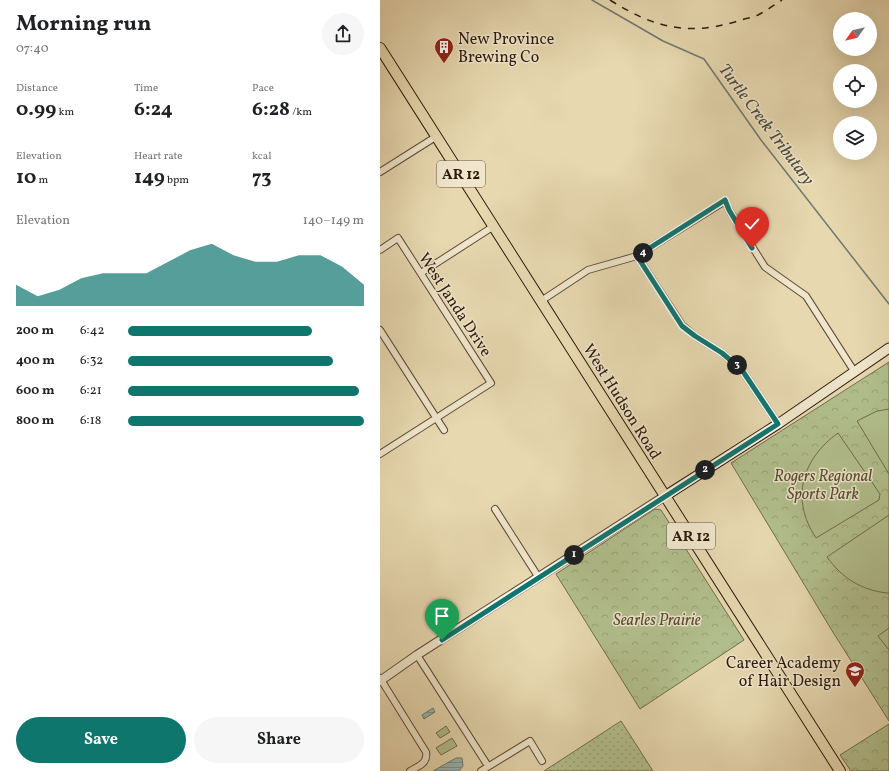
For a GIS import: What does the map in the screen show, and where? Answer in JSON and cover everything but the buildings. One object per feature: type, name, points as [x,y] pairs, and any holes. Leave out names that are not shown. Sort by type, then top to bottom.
[{"type":"highway","name":"West Hudson Road","points":[[380,48],[840,771]]},
{"type":"main road","points":[[665,496],[778,424],[889,348]]},
{"type":"street","points":[[380,172],[437,136]]},
{"type":"street","points":[[541,301],[588,270],[637,256],[725,200],[729,210],[765,267],[806,296],[854,371]]},
{"type":"street","points":[[421,273],[494,226]]},
{"type":"street","name":"West Janda Drive","points":[[380,250],[398,238],[491,383],[436,419]]},
{"type":"street","points":[[637,256],[682,326],[722,353],[742,370],[778,424]]},
{"type":"street","points":[[380,330],[444,430]]},
{"type":"street","points":[[380,453],[436,419]]},
{"type":"street","points":[[410,771],[425,762],[427,757],[426,752],[381,680],[417,655],[665,496]]},
{"type":"street","points":[[495,509],[539,578]]},
{"type":"street","points":[[417,655],[488,766]]},
{"type":"street","points":[[481,771],[530,742],[542,760]]},
{"type":"green space","name":"Rogers Regional Sports Park","points":[[889,362],[889,721],[831,629],[731,463]]},
{"type":"green space","points":[[889,409],[889,474],[857,421],[877,411]]},
{"type":"green space","points":[[838,433],[880,494],[879,500],[816,538],[803,509],[802,494],[804,481],[808,467],[816,455],[826,443]]},
{"type":"green space","name":"Searles Prairie","points":[[655,509],[661,510],[744,640],[640,709],[556,574]]},
{"type":"green space","points":[[889,515],[889,593],[887,593],[869,589],[853,582],[839,571],[827,557]]},
{"type":"green space","points":[[889,628],[889,650],[878,636]]},
{"type":"green space","points":[[621,721],[653,771],[544,771]]},
{"type":"green space","points":[[889,724],[889,771],[851,771],[840,755]]},
{"type":"green space","points":[[446,726],[450,732],[440,738],[436,733]]},
{"type":"green space","points":[[452,738],[457,746],[441,755],[436,748]]},
{"type":"water","points":[[433,708],[435,712],[424,719],[422,715]]},
{"type":"water","points":[[456,758],[462,758],[463,766],[459,771],[433,771]]},
{"type":"waterway","name":"Turtle Creek Tributary","points":[[592,0],[663,41],[704,59],[761,140],[889,304]]},
{"type":"railway","points":[[610,0],[655,23],[685,28],[717,26],[735,22],[758,15],[782,0]]},
{"type":"place","name":"New Province Brewing Co","points":[[444,64]]},
{"type":"place","name":"Career Academy of Hair Design","points":[[855,688]]},
{"type":"route","points":[[442,640],[778,424],[742,370],[722,353],[682,326],[637,256],[725,200],[729,210],[752,248]]}]
